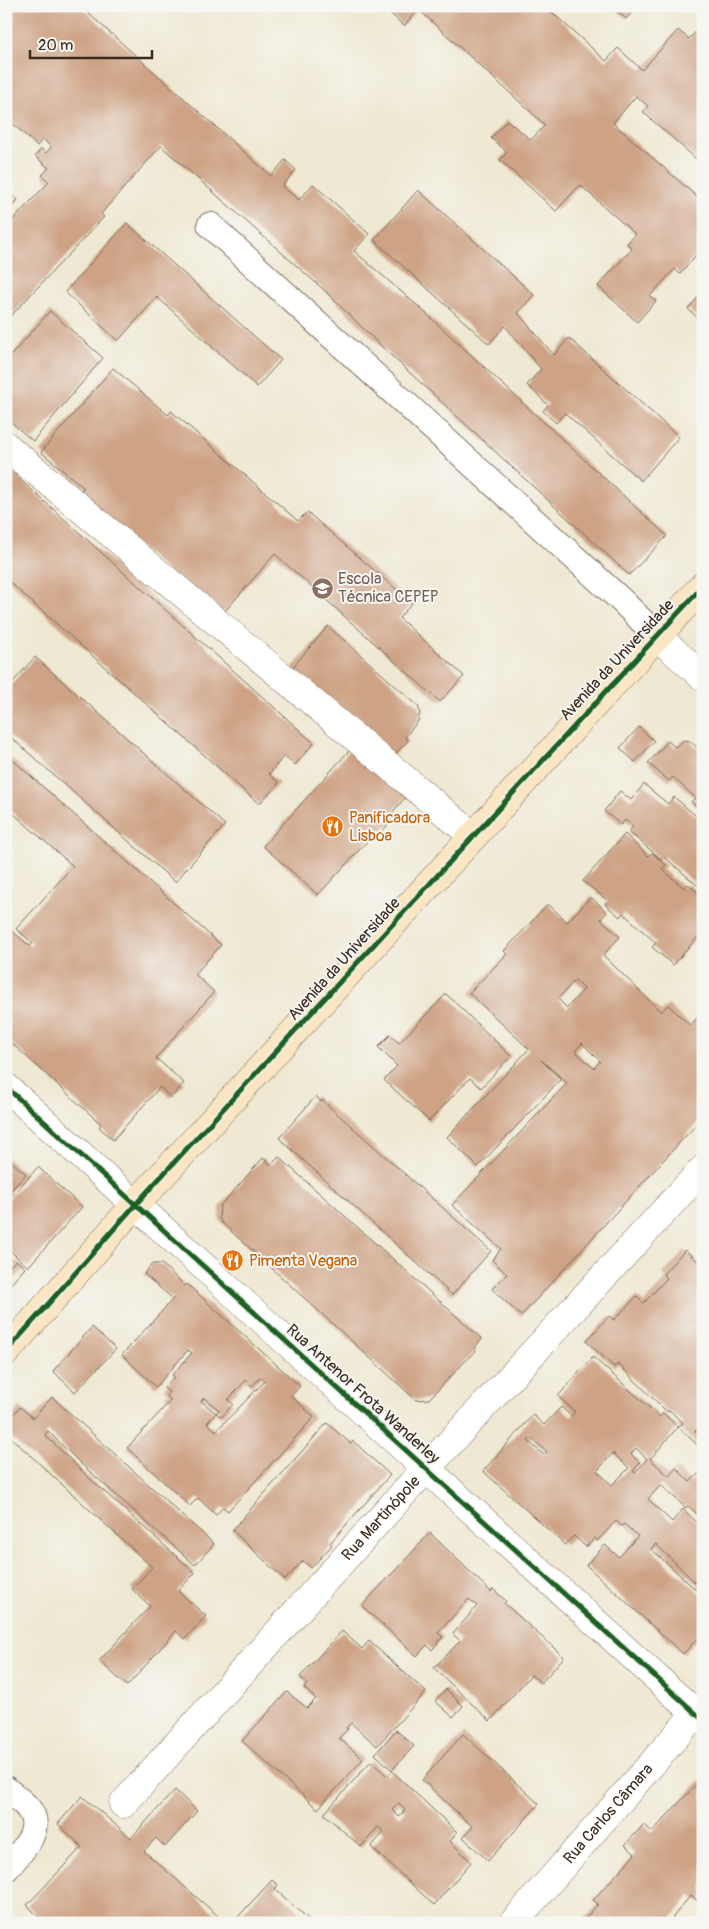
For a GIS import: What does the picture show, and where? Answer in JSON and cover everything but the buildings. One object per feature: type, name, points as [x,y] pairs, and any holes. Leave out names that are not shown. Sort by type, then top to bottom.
[{"type":"main road","name":"Avenida da Universidade","points":[[6,1352],[135,1205],[703,586]]},
{"type":"street","points":[[6,446],[473,836]]},
{"type":"street","points":[[657,636],[703,677]]},
{"type":"street","name":"Rua Antenor Frota Wanderley","points":[[6,1087],[426,1469],[700,1713]]},
{"type":"street","name":"Rua Martinópole","points":[[123,1804],[426,1469],[703,1169]]},
{"type":"street","name":"Rua Carlos Câmara","points":[[513,1923],[700,1713]]},
{"type":"lane","points":[[210,225],[622,601],[657,636]]},
{"type":"lane","points":[[6,1789],[28,1808],[34,1819],[35,1830],[28,1843],[6,1869]]},
{"type":"cycle path","points":[[6,1352],[135,1205],[703,586]]},
{"type":"cycle path","points":[[6,1087],[703,1720]]},
{"type":"place","name":"Escola Técnica CEPEP","points":[[322,588]]},
{"type":"place","name":"Panificadora Lisboa","points":[[333,827]]},
{"type":"place","name":"Pimenta Vegana","points":[[233,1261]]}]
